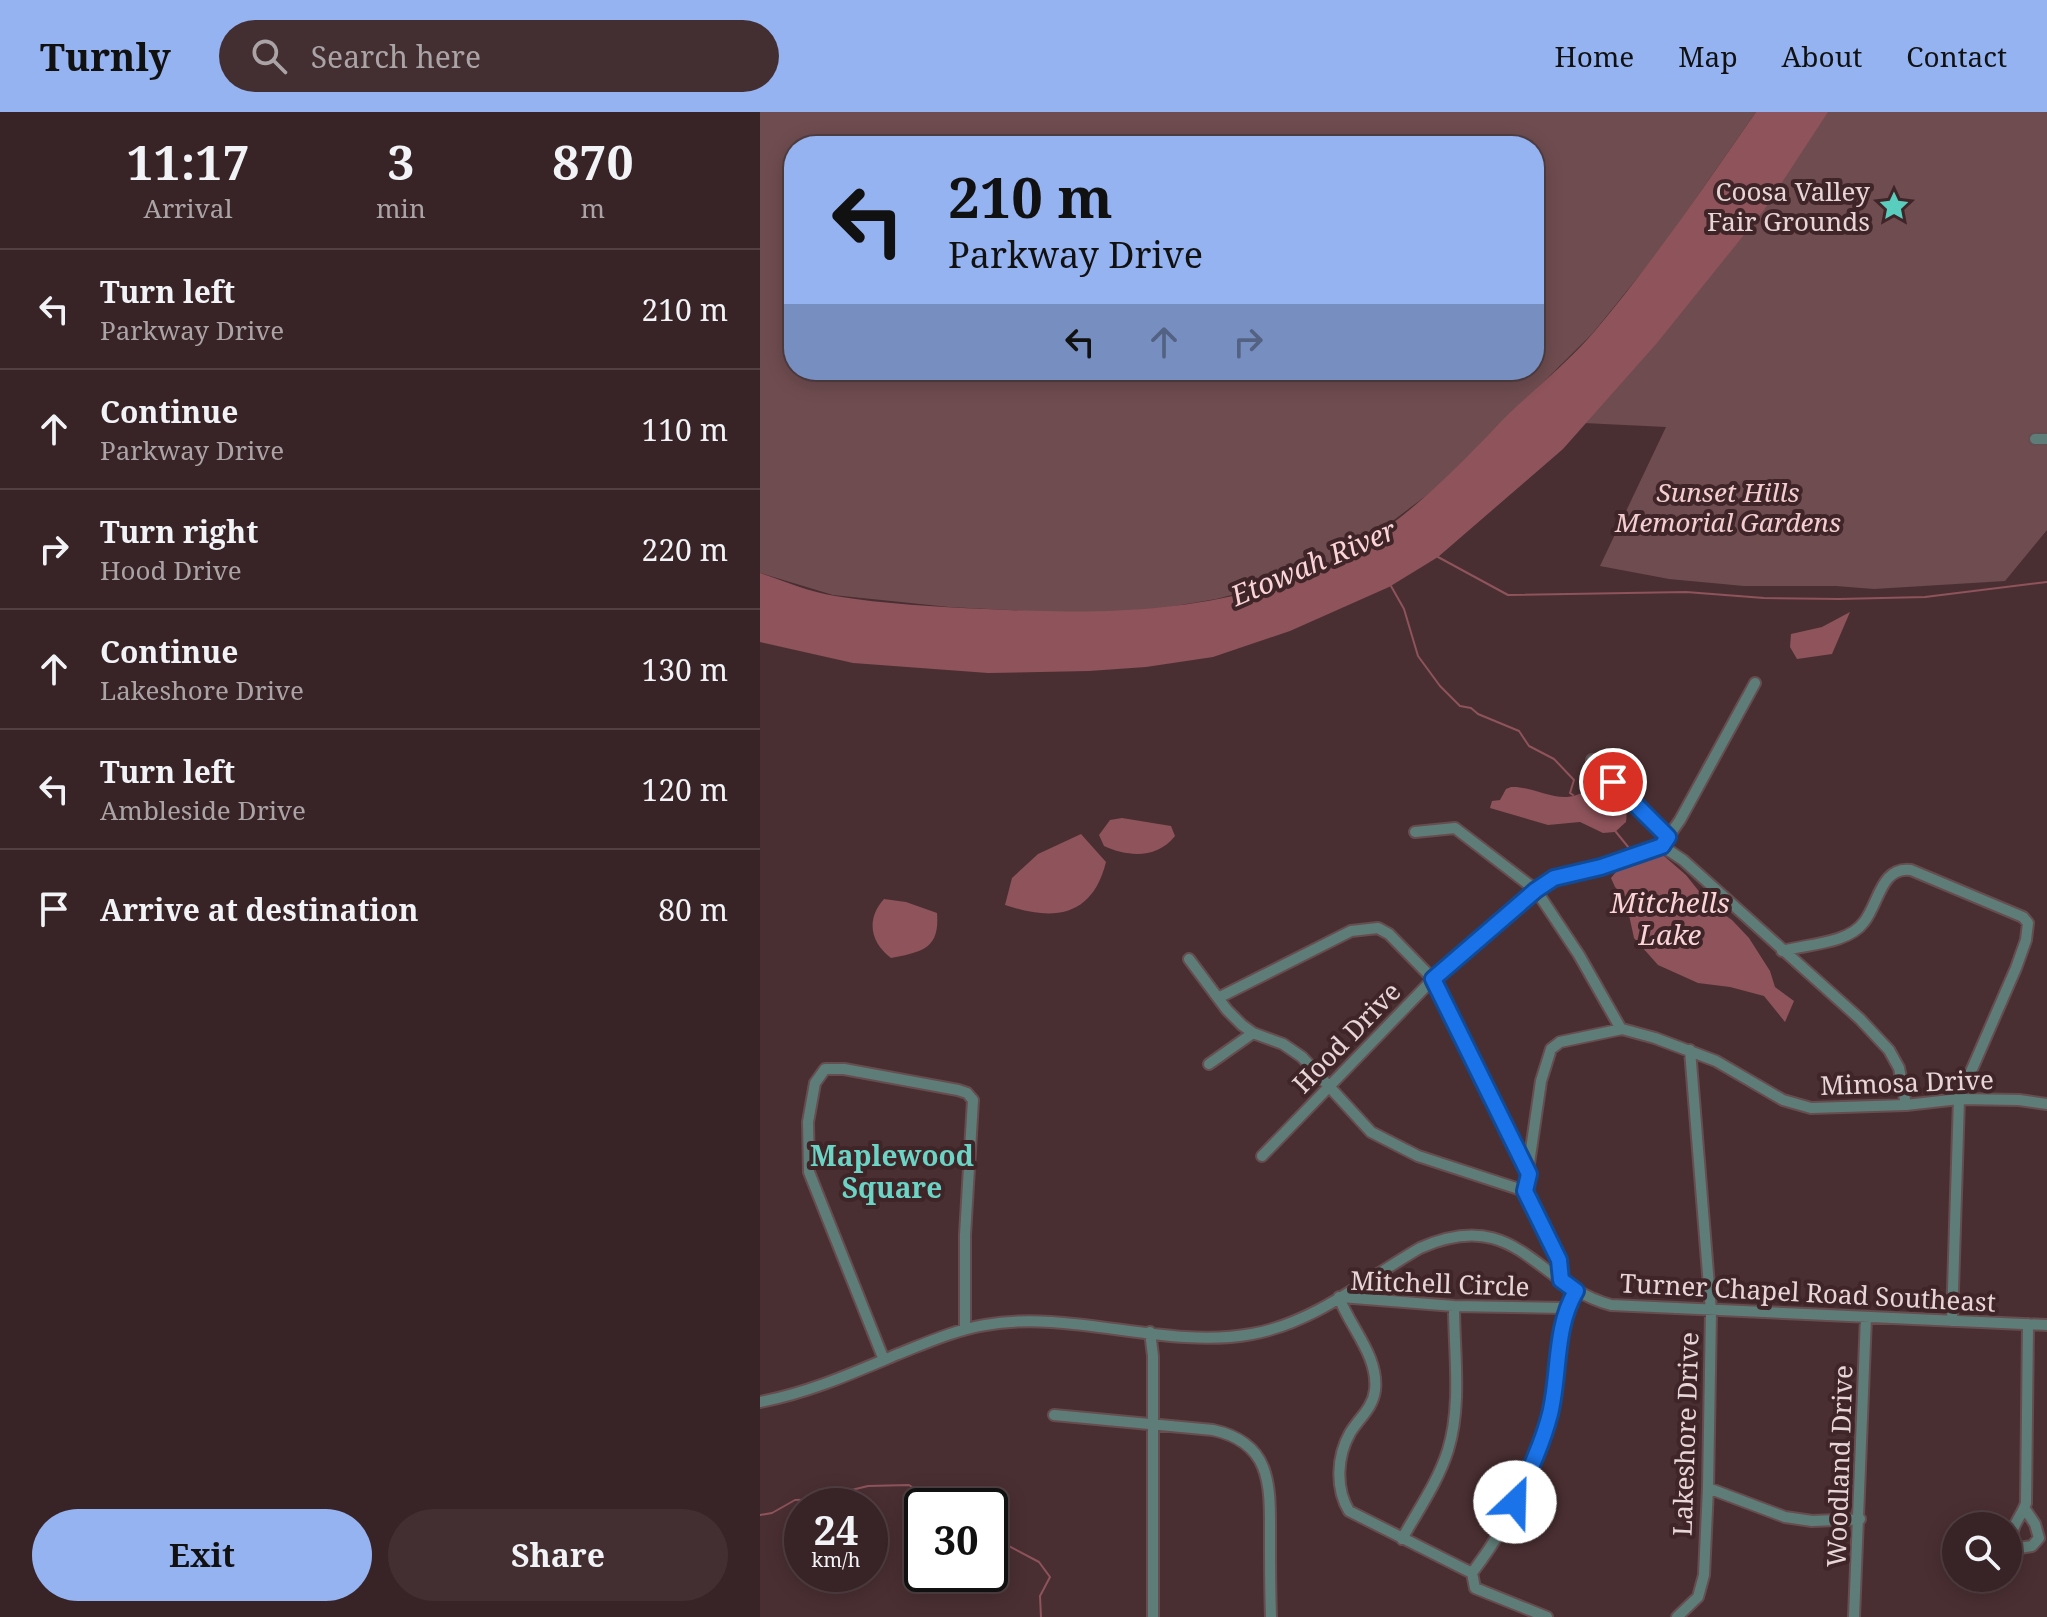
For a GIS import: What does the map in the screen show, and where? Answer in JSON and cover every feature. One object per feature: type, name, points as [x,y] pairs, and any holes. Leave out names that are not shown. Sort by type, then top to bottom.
[{"type":"street","points":[[2035,439],[2047,439]]},
{"type":"street","points":[[1536,890],[1554,878],[1601,867],[1665,842],[1755,683]]},
{"type":"street","points":[[1592,760],[1683,860],[1860,1019],[1889,1050],[1899,1068],[1906,1105]]},
{"type":"street","points":[[1415,832],[1455,828],[1536,890],[1579,955],[1621,1029]]},
{"type":"street","points":[[1782,951],[1848,936],[1863,924],[1888,877],[1900,869],[1911,870],[2023,917],[2028,923],[2016,968],[1959,1099],[1951,1267],[1952,1321]]},
{"type":"street","name":"Hood Drive","points":[[1262,1156],[1433,979],[1536,890]]},
{"type":"street","points":[[1218,998],[1351,931],[1378,928],[1389,934],[1433,979],[1529,1174]]},
{"type":"street","points":[[1189,959],[1227,1010],[1253,1033],[1268,1037],[1302,1057],[1371,1132],[1446,1166],[1525,1191],[1559,1260],[1561,1280]]},
{"type":"street","name":"Mimosa Drive","points":[[1525,1191],[1541,1081],[1551,1049],[1560,1042],[1621,1029],[1690,1050],[1716,1061],[1791,1104],[1811,1108],[1906,1105],[1959,1099],[2019,1100],[2047,1104]]},
{"type":"street","points":[[1209,1064],[1253,1033]]},
{"type":"street","name":"Lakeshore Drive","points":[[1677,1617],[1698,1597],[1701,1586],[1708,1488],[1711,1311],[1690,1050]]},
{"type":"street","points":[[884,1360],[809,1172],[808,1122],[815,1083],[825,1069],[844,1069],[958,1090],[973,1100],[965,1235],[965,1329]]},
{"type":"street","name":"Turner Chapel Road Southeast","points":[[760,1402],[823,1385],[965,1329],[999,1322],[1024,1321],[1212,1337],[1252,1334],[1302,1318],[1420,1248],[1456,1237],[1485,1237],[1511,1245],[1576,1291],[1611,1305],[2047,1325]]},
{"type":"street","name":"Mitchell Circle","points":[[1566,1308],[1454,1306],[1339,1297],[1344,1313],[1365,1342],[1375,1389],[1367,1412],[1350,1433],[1343,1453],[1339,1475],[1342,1499],[1349,1511],[1472,1573],[1508,1519],[1539,1447],[1550,1412],[1566,1308],[1576,1291]]},
{"type":"street","points":[[1402,1539],[1423,1506],[1448,1451],[1455,1398],[1454,1306]]},
{"type":"street","name":"Woodland Drive","points":[[1854,1617],[1866,1317]]},
{"type":"street","points":[[2025,1509],[2028,1324]]},
{"type":"street","points":[[1153,1617],[1155,1333]]},
{"type":"street","points":[[1054,1415],[1222,1432],[1247,1444],[1259,1457],[1269,1484],[1271,1617]]},
{"type":"street","points":[[1708,1488],[1785,1517],[1812,1521],[1860,1519]]},
{"type":"street","points":[[1472,1573],[1475,1588],[1547,1617]]},
{"type":"green space","points":[[760,112],[1756,112],[1660,250],[1592,334],[1435,489],[1378,532],[1331,562],[1263,587],[1216,599],[1114,612],[1064,613],[949,607],[833,595],[760,573]]},
{"type":"green space","name":"Coosa Valley Fair Grounds","points":[[1802,112],[2047,112],[2047,530],[2005,581],[1874,589],[1744,586],[1669,579],[1600,566],[1666,427],[1563,422]]},
{"type":"water","points":[[1756,112],[1828,112],[1764,210],[1657,343],[1563,449],[1438,557],[1389,587],[1290,631],[1213,657],[1146,667],[988,673],[853,663],[760,642],[760,573],[816,592],[873,601],[1074,612],[1206,601],[1249,592],[1331,562],[1376,535],[1418,503],[1582,345],[1616,306]]},
{"type":"water","points":[[1850,612],[1832,654],[1797,659],[1790,647],[1791,634],[1822,627]]},
{"type":"water","points":[[1603,785],[1618,795],[1626,809],[1626,822],[1615,832],[1603,833],[1580,822],[1548,825],[1490,808],[1492,801],[1500,800],[1506,789],[1511,787],[1567,797]]},
{"type":"water","points":[[1122,818],[1171,826],[1175,836],[1160,849],[1142,854],[1104,846],[1099,835],[1110,820]]},
{"type":"water","points":[[1081,834],[1106,862],[1100,881],[1091,895],[1081,904],[1054,913],[1039,913],[1005,905],[1012,878],[1038,854]]},
{"type":"water","name":"Mitchells Lake","points":[[1656,853],[1686,875],[1709,904],[1732,920],[1749,938],[1770,971],[1775,987],[1794,1001],[1785,1022],[1764,996],[1698,983],[1658,965],[1634,938],[1625,897],[1611,878],[1631,861]]},
{"type":"water","points":[[884,899],[906,902],[937,913],[935,934],[927,947],[891,958],[884,952],[875,938],[873,922]]},
{"type":"waterway","points":[[1438,557],[1508,595],[1686,592],[1764,598],[1925,597],[2047,582]]},
{"type":"waterway","points":[[1391,586],[1404,609],[1418,656],[1440,686],[1460,706],[1471,708],[1519,731],[1529,746],[1554,759],[1574,780],[1570,793],[1573,795]]},
{"type":"waterway","points":[[1616,832],[1633,853]]},
{"type":"waterway","points":[[760,1515],[772,1513],[795,1500],[827,1499],[868,1486],[909,1485],[914,1488]]},
{"type":"waterway","points":[[1008,1546],[1039,1562],[1050,1577],[1040,1596],[1041,1617]]},
{"type":"place","name":"Coosa Valley Fair Grounds","points":[[1894,206]]},
{"type":"district","name":"Maplewood Square","points":[[892,1171]]},
{"type":"route","points":[[1515,1502],[1539,1447],[1550,1412],[1566,1308],[1576,1291],[1561,1280],[1559,1260],[1525,1191],[1529,1174],[1433,979],[1554,878],[1601,867],[1662,846],[1668,837],[1613,782]]},
{"type":"park label","name":"Sunset Hills Memorial Gardens","points":[[1728,507]]},
{"type":"water label","name":"Etowah River","points":[[1313,562]]}]
